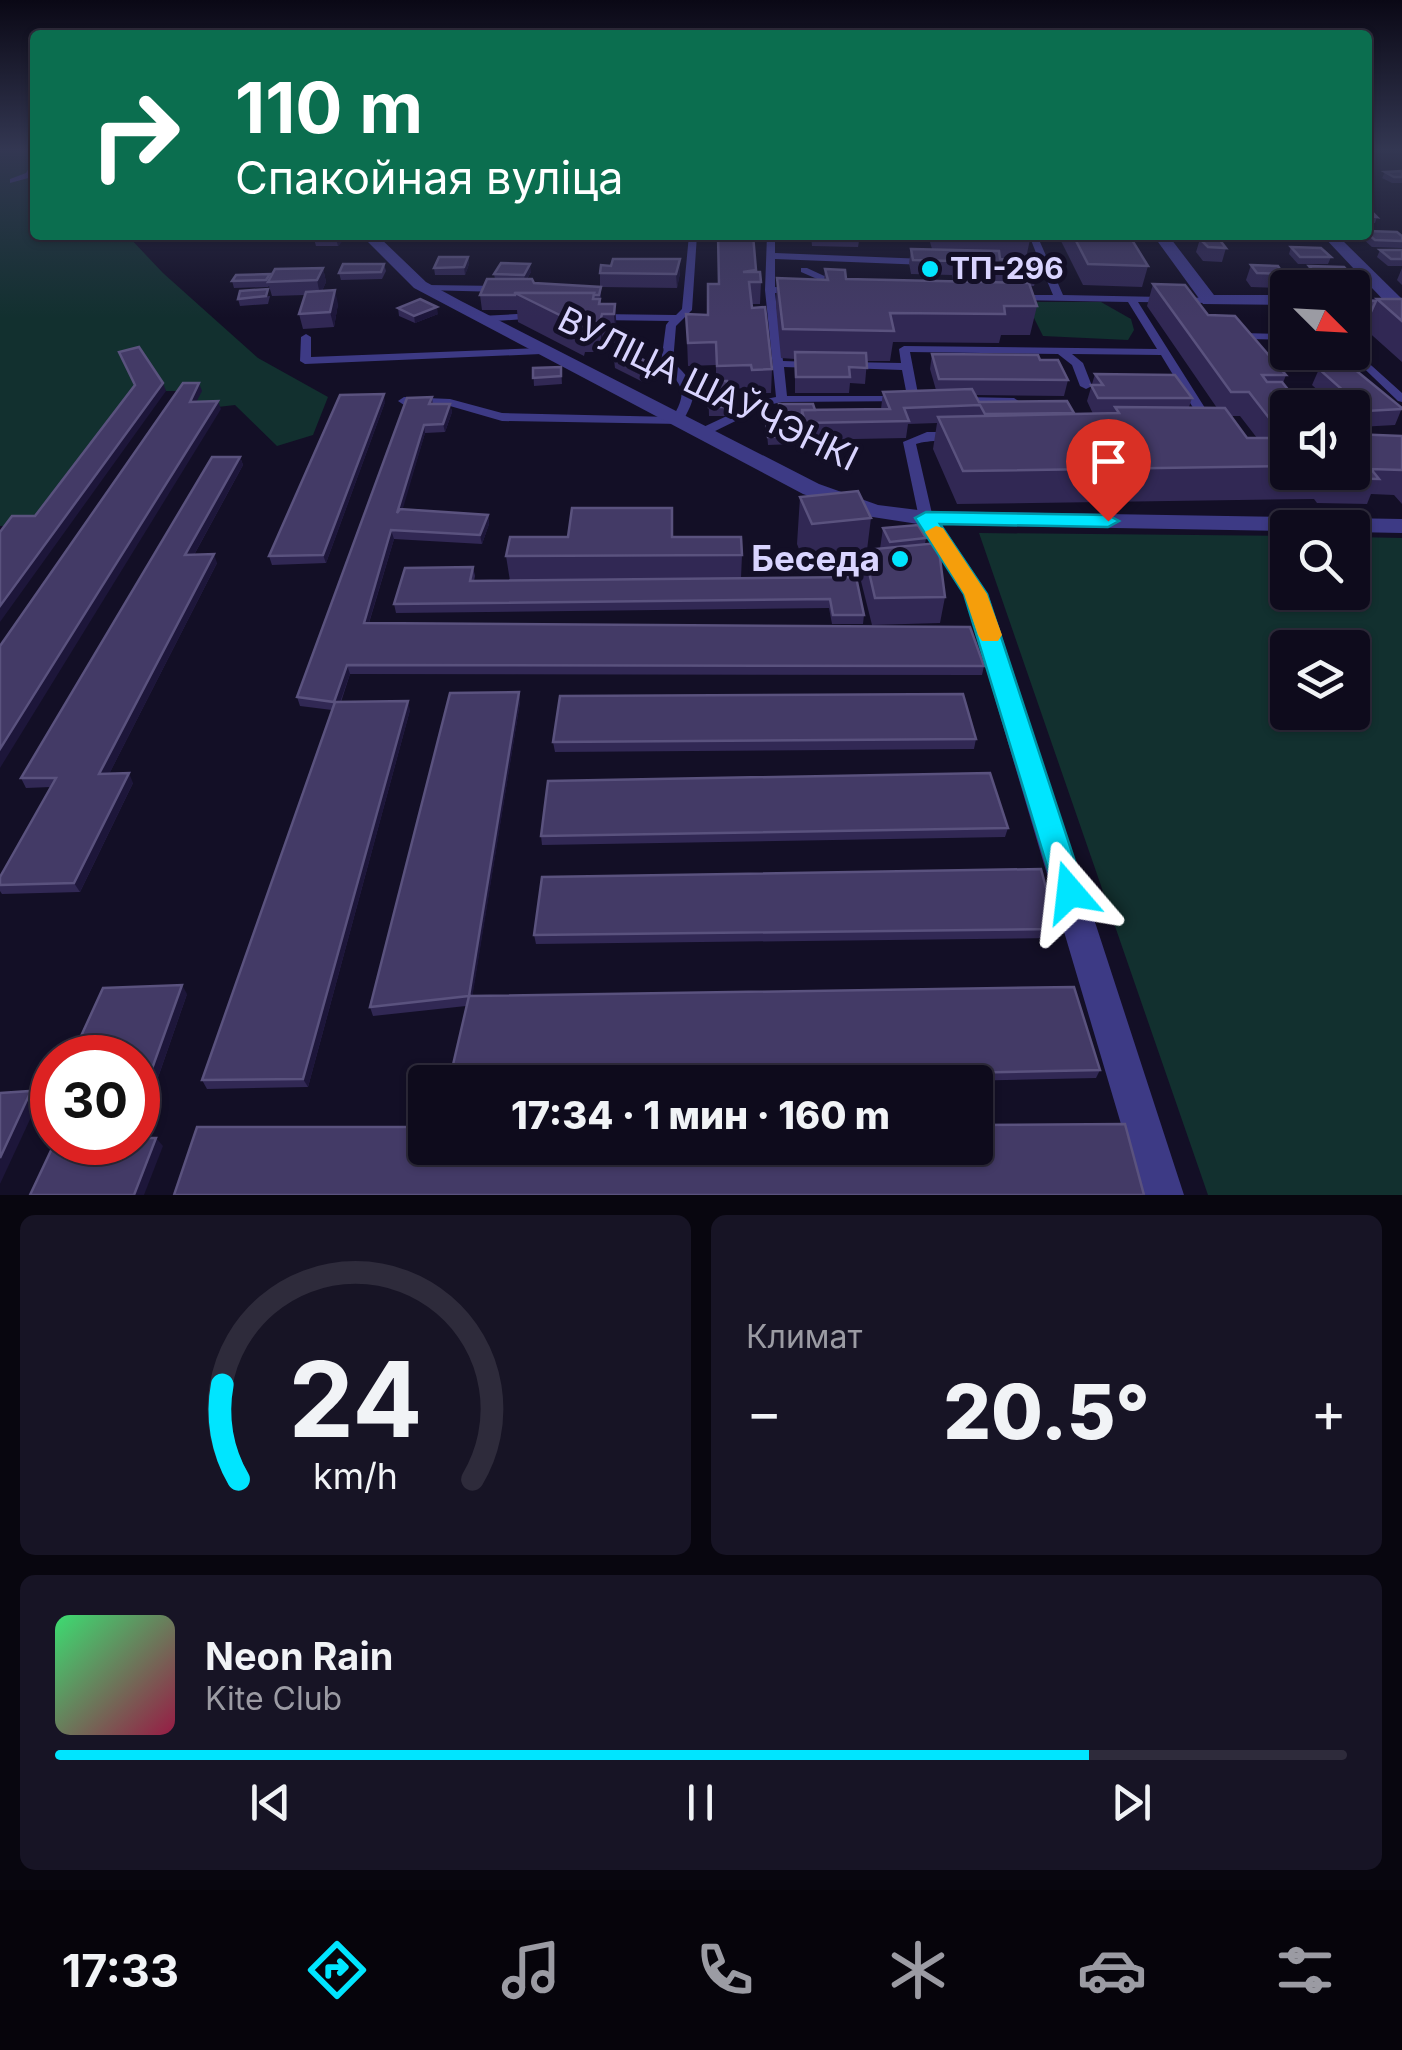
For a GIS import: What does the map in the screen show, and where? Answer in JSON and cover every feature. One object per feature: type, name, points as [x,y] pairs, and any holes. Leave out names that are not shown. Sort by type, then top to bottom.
[{"type":"street","name":"ВУЛІЦА ШАЎЧЭНКІ","points":[[373,240],[426,288],[481,319],[677,422],[840,502],[874,512],[926,518],[1402,526]]},
{"type":"street","points":[[1164,240],[1209,300],[1270,300]]},
{"type":"street","points":[[1334,240],[1399,302]]},
{"type":"street","points":[[1370,302],[1399,302]]},
{"type":"street","points":[[926,518],[976,594],[1163,1195]]},
{"type":"lane","points":[[404,401],[450,403],[502,417],[677,422],[688,401],[686,381],[667,363],[671,326],[687,310],[693,240]]},
{"type":"lane","points":[[772,240],[770,290],[782,400]]},
{"type":"lane","points":[[1035,240],[1060,297]]},
{"type":"lane","points":[[770,256],[948,262]]},
{"type":"lane","points":[[1007,265],[1046,266]]},
{"type":"lane","points":[[804,270],[848,291],[828,293]]},
{"type":"lane","points":[[426,288],[520,289]]},
{"type":"lane","points":[[770,290],[808,292]]},
{"type":"lane","points":[[1010,298],[1209,300]]},
{"type":"lane","points":[[1132,300],[1199,408]]},
{"type":"lane","points":[[481,319],[552,316]]},
{"type":"lane","points":[[585,317],[679,318]]},
{"type":"lane","points":[[1250,350],[1241,336],[1270,337]]},
{"type":"lane","points":[[306,337],[305,360],[541,351]]},
{"type":"lane","points":[[913,399],[904,349],[1164,352]]},
{"type":"lane","points":[[1059,350],[1077,364],[1086,386]]},
{"type":"lane","points":[[778,364],[907,367]]},
{"type":"lane","points":[[1370,368],[1402,399]]},
{"type":"lane","points":[[701,432],[765,402],[933,400]]},
{"type":"lane","points":[[953,400],[1033,402]]},
{"type":"lane","points":[[926,518],[910,442],[927,436],[963,436]]},
{"type":"green space","points":[[0,207],[30,207],[30,240],[132,240],[258,358],[328,397],[313,435],[277,446],[235,405],[192,410],[201,391],[166,391],[142,355],[123,360],[138,393],[39,525],[0,526]]},
{"type":"green space","points":[[1026,302],[1101,302],[1131,319],[1134,330],[1128,340],[1043,336]]},
{"type":"green space","points":[[979,533],[1270,536],[1270,610],[1370,610],[1370,537],[1402,538],[1402,1195],[1208,1195]]},
{"type":"building","points":[[1372,231],[1397,232],[1402,236],[1402,241],[1375,240]]},
{"type":"building","points":[[718,240],[753,240],[756,270],[743,272],[760,272],[761,282],[749,282],[752,308],[765,307],[772,369],[717,366],[716,342],[688,343],[686,314],[708,315],[708,284],[719,284]]},
{"type":"building","points":[[1076,240],[1132,240],[1148,266],[1088,264]]},
{"type":"building","points":[[1201,240],[1220,240],[1226,248],[1208,247]]},
{"type":"building","points":[[1291,247],[1321,248],[1331,257],[1300,257]]},
{"type":"building","points":[[911,249],[999,251],[1000,259],[1035,261],[1038,271],[956,270],[954,261],[913,260]]},
{"type":"building","points":[[1380,250],[1402,250],[1402,259],[1391,259]]},
{"type":"building","points":[[439,257],[468,257],[464,267],[434,268]]},
{"type":"building","points":[[613,259],[680,259],[676,274],[600,273],[601,265],[611,266]]},
{"type":"building","points":[[501,263],[530,264],[524,275],[494,274]]},
{"type":"building","points":[[343,264],[384,264],[381,272],[339,273]]},
{"type":"building","points":[[1251,265],[1278,266],[1280,270],[1270,270],[1270,274],[1257,273]]},
{"type":"building","points":[[1309,266],[1347,270],[1313,270]]},
{"type":"building","points":[[323,268],[317,280],[268,282],[275,269]]},
{"type":"building","points":[[825,269],[845,270],[846,279],[1029,283],[1037,306],[1004,306],[1005,314],[890,313],[894,331],[783,329],[777,278],[828,280]]},
{"type":"building","points":[[270,274],[266,280],[232,281],[236,275]]},
{"type":"building","points":[[487,279],[532,279],[534,283],[601,287],[599,295],[480,295]]},
{"type":"building","points":[[1153,284],[1185,285],[1208,315],[1235,316],[1270,356],[1270,370],[1282,370],[1286,375],[1262,375],[1267,382],[1282,382],[1288,390],[1270,390],[1270,419],[1249,392],[1231,392]]},
{"type":"building","points":[[268,289],[266,296],[238,299],[240,291]]},
{"type":"building","points":[[335,290],[330,312],[299,314],[306,292]]},
{"type":"building","points":[[515,293],[594,293],[593,299],[600,299],[599,304],[615,304],[614,314],[602,314],[600,322],[582,322],[582,326]]},
{"type":"building","points":[[420,299],[437,307],[414,316],[398,308]]},
{"type":"building","points":[[1377,299],[1402,299],[1402,321]]},
{"type":"building","points":[[139,347],[163,383],[0,606],[0,532],[12,516],[35,516],[135,385],[119,352]]},
{"type":"building","points":[[795,352],[866,353],[867,368],[849,367],[850,377],[796,377]]},
{"type":"building","points":[[629,353],[658,367],[643,374],[614,360]]},
{"type":"building","points":[[932,354],[1038,355],[1040,360],[1058,360],[1068,380],[939,379]]},
{"type":"building","points":[[561,367],[561,376],[533,378],[533,368]]},
{"type":"building","points":[[1320,370],[1355,370],[1402,409],[1370,411],[1370,390],[1342,390]]},
{"type":"building","points":[[1095,374],[1175,375],[1192,398],[1098,398],[1091,385],[1103,385]]},
{"type":"building","points":[[708,381],[727,381],[728,407],[709,407]]},
{"type":"building","points":[[183,383],[199,383],[190,402],[218,401],[0,749],[0,646]]},
{"type":"building","points":[[972,389],[979,402],[1067,401],[1074,413],[985,414],[980,405],[904,408],[909,421],[805,423],[802,410],[890,409],[883,392]]},
{"type":"building","points":[[384,394],[323,555],[269,556],[340,395]]},
{"type":"building","points":[[432,397],[429,404],[450,404],[443,424],[424,425],[397,513],[400,509],[488,515],[480,535],[391,530],[364,623],[970,627],[984,666],[347,665],[334,702],[297,697],[407,398]]},
{"type":"building","points":[[779,404],[813,404],[815,410],[802,410],[802,415],[781,415]]},
{"type":"building","points":[[1115,407],[1225,408],[1247,438],[1270,438],[1270,466],[963,471],[938,417],[1119,413]]},
{"type":"building","points":[[791,421],[794,436],[768,437],[766,422]]},
{"type":"building","points":[[1370,435],[1402,436],[1402,470],[1371,469],[1379,479],[1370,479]]},
{"type":"building","points":[[212,457],[240,457],[185,555],[214,554],[99,774],[129,773],[74,883],[0,885],[0,877],[56,778],[21,778]]},
{"type":"building","points":[[858,491],[871,518],[812,524],[800,497]]},
{"type":"building","points":[[572,508],[672,508],[672,537],[741,537],[742,555],[506,556],[510,537],[568,537]]},
{"type":"building","points":[[918,525],[926,538],[890,542],[883,528]]},
{"type":"building","points":[[938,543],[945,597],[875,598],[864,550]]},
{"type":"building","points":[[473,567],[470,581],[856,577],[864,615],[833,615],[830,599],[394,604],[405,568]]},
{"type":"building","points":[[519,692],[469,996],[370,1007],[450,693]]},
{"type":"building","points":[[963,694],[976,739],[553,742],[560,696]]},
{"type":"building","points":[[408,701],[303,1079],[202,1080],[335,702]]},
{"type":"building","points":[[990,773],[1008,828],[541,836],[548,781]]},
{"type":"building","points":[[1041,869],[1057,929],[534,935],[542,877]]},
{"type":"building","points":[[182,985],[160,1046],[160,1035],[82,1035],[103,988]]},
{"type":"building","points":[[1074,987],[1100,1070],[993,1072],[993,1065],[453,1065],[469,996]]},
{"type":"building","points":[[30,1091],[0,1158],[0,1093]]},
{"type":"building","points":[[1125,1124],[1144,1195],[174,1195],[197,1127],[408,1127],[408,1165],[993,1165],[993,1125]]},
{"type":"building","points":[[44,1165],[146,1165],[134,1195],[30,1195]]},
{"type":"slow traffic","points":[[936,532],[976,594],[990,635]]},
{"type":"place","name":"ТП-296","points":[[930,269]]},
{"type":"place","name":"Беседа","points":[[900,559]]},
{"type":"route","points":[[1070,892],[976,594],[926,518],[1108,521]]}]
